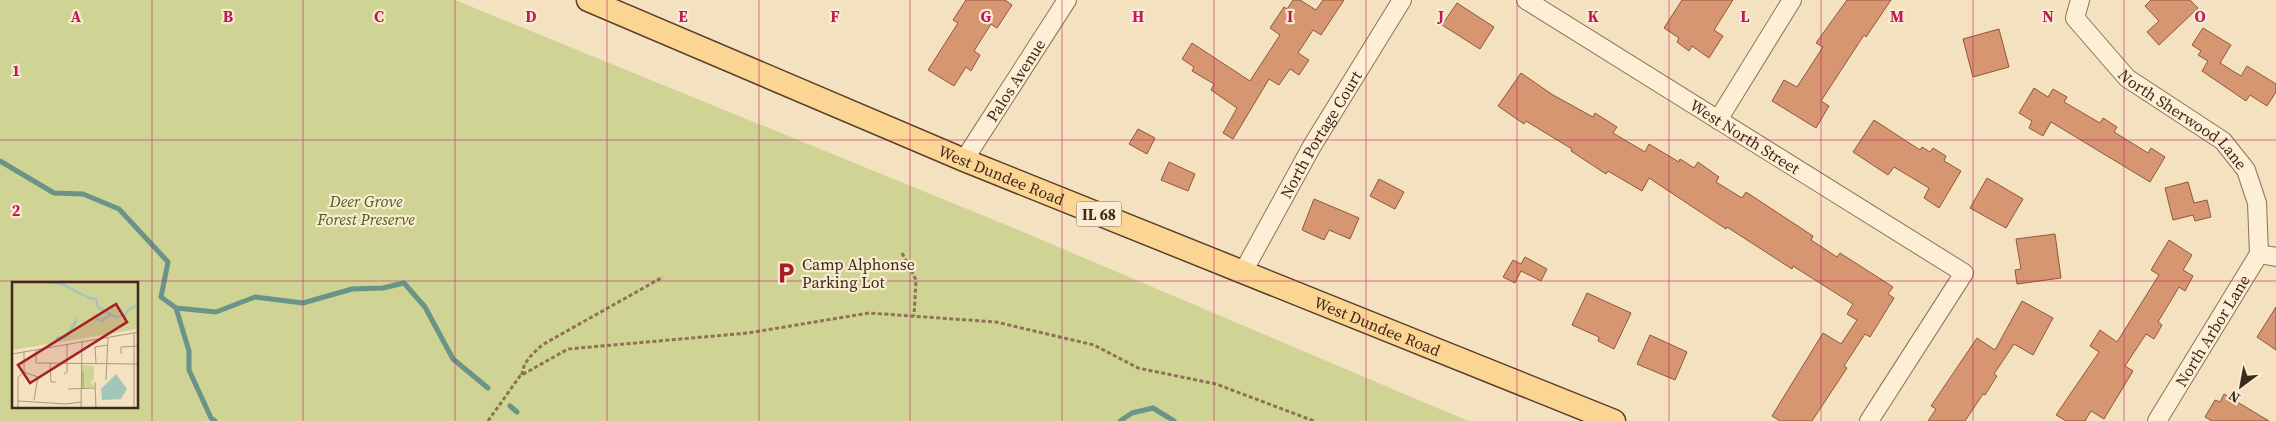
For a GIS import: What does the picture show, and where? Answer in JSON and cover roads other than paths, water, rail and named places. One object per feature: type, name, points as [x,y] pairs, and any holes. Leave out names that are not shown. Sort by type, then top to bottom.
[{"type":"main road","name":"West Dundee Road","points":[[588,0],[964,160],[1614,421]]},
{"type":"street","name":"Palos Avenue","points":[[964,160],[1067,0]]},
{"type":"street","name":"North Portage Court","points":[[1243,272],[1312,146],[1402,0]]},
{"type":"street","name":"West North Street","points":[[1526,0],[1964,272],[1869,421]]},
{"type":"street","points":[[1718,120],[1792,0]]},
{"type":"street","name":"North Sherwood Lane","points":[[2080,0],[2075,18],[2127,78],[2223,141],[2246,170],[2257,203],[2268,255]]},
{"type":"street","name":"North Arbor Lane","points":[[2157,421],[2268,255]]},
{"type":"waterway","points":[[0,161],[54,193],[83,194],[119,209],[168,262],[161,297],[176,308],[216,312],[255,297],[303,303],[352,289],[383,288],[404,283],[425,307],[453,359],[488,388]]},
{"type":"waterway","points":[[176,308],[189,351],[189,370],[211,418],[215,421]]},
{"type":"waterway","points":[[510,406],[517,412]]},
{"type":"waterway","points":[[1120,421],[1132,413],[1153,408],[1174,421]]},
{"type":"place","name":"Camp Alphonse Parking Lot","points":[[786,273]]},
{"type":"park label","name":"Deer Grove Forest Preserve","points":[[366,210]]}]
